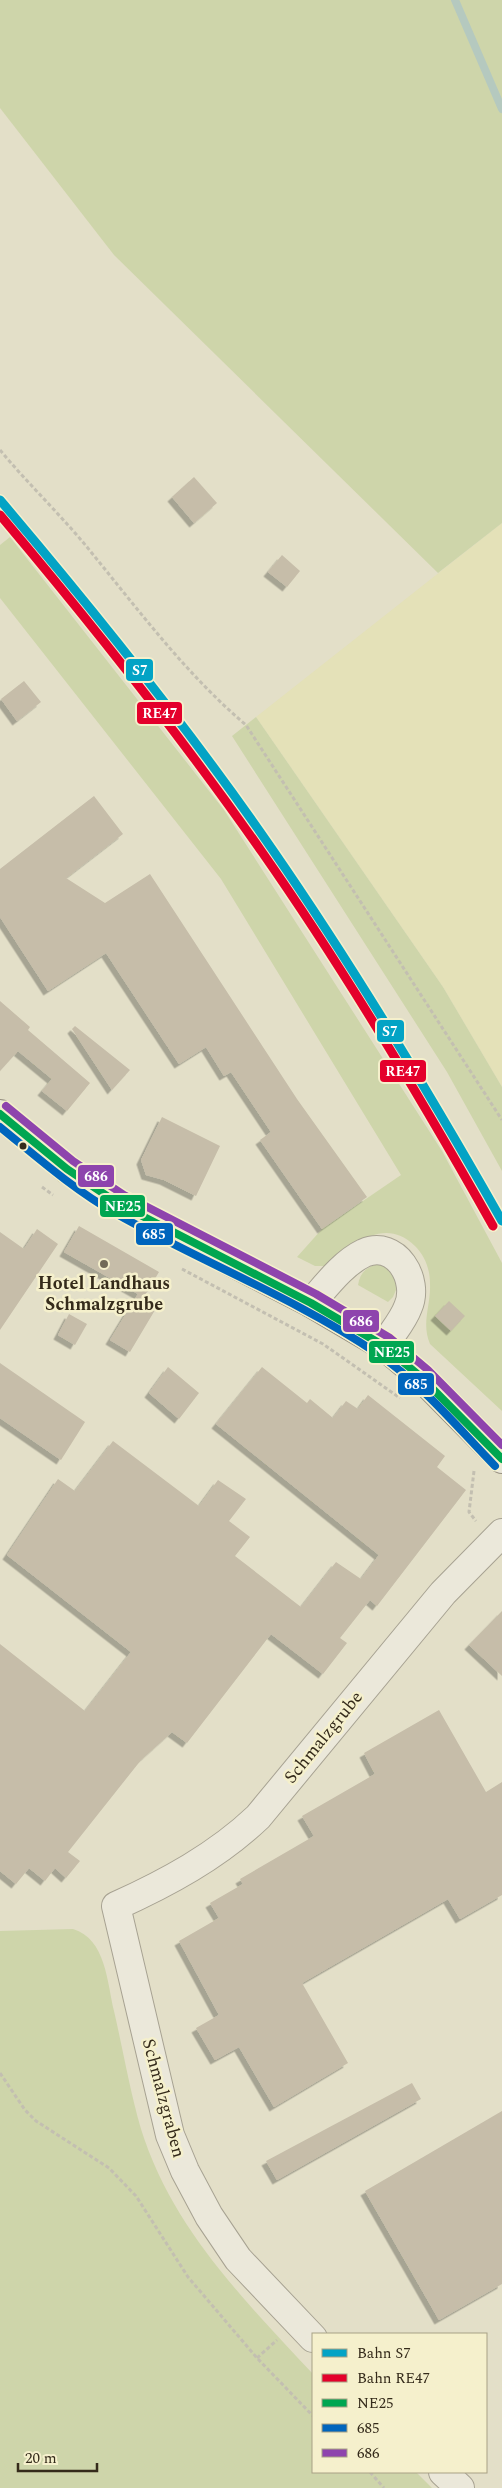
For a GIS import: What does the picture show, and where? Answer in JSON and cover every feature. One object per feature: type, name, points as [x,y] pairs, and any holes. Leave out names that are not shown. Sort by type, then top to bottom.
[{"type":"street","points":[[0,1114],[67,1169],[119,1204],[311,1303],[384,1346],[421,1377],[502,1459]]},
{"type":"street","points":[[311,1303],[352,1261],[364,1253],[373,1250],[393,1254],[402,1262],[409,1274],[411,1289],[409,1306],[384,1346]]},
{"type":"street","name":"Schmalzgrube","points":[[116,1906],[143,1894],[210,1856],[241,1833],[258,1817],[444,1593],[497,1538]]},
{"type":"street","name":"Schmalzgraben","points":[[116,1906],[170,2135],[185,2171],[209,2216],[238,2259],[312,2337]]},
{"type":"street","points":[[444,2473],[460,2488]]},
{"type":"path","points":[[0,450],[90,550],[134,607],[219,703],[246,725],[502,1120]]},
{"type":"path","points":[[36,1182],[58,1198]]},
{"type":"path","points":[[179,1268],[323,1344],[404,1400]]},
{"type":"path","points":[[469,1466],[475,1473],[469,1512],[497,1538]]},
{"type":"path","points":[[0,2073],[25,2110],[36,2121],[109,2168],[136,2196],[188,2277],[257,2358],[312,2415]]},
{"type":"path","points":[[371,2473],[384,2488]]},
{"type":"shaded area","points":[[502,523],[502,1087],[443,987],[256,717]]},
{"type":"green space","points":[[0,0],[502,0],[502,523],[438,573],[114,255],[0,108]]},
{"type":"green space","points":[[10,537],[224,810],[442,1151],[502,1263],[502,1411],[430,1344],[426,1329],[430,1278],[424,1258],[415,1246],[403,1237],[392,1234],[380,1234],[358,1243],[326,1266],[315,1266],[297,1257],[322,1229],[401,1175],[221,879],[0,598],[0,545]]},
{"type":"green space","points":[[256,717],[443,987],[502,1087],[502,1171],[447,1072],[232,736]]},
{"type":"green space","points":[[378,1264],[390,1268],[398,1285],[393,1297],[388,1302],[358,1285],[364,1271]]},
{"type":"green space","points":[[73,1929],[84,1934],[99,1952],[107,1975],[141,2129],[154,2165],[171,2199],[191,2231],[236,2290],[312,2373],[312,2473],[417,2473],[432,2488],[0,2488],[0,1931]]},
{"type":"building","points":[[194,477],[217,503],[194,523],[172,497]]},
{"type":"building","points":[[282,555],[300,571],[287,587],[268,572]]},
{"type":"building","points":[[24,681],[41,702],[17,721],[1,699]]},
{"type":"building","points":[[94,796],[123,834],[66,878],[105,903],[150,874],[297,1099],[367,1197],[322,1229],[260,1140],[271,1132],[231,1072],[224,1076],[206,1047],[179,1064],[106,953],[48,991],[0,917],[0,869]]},
{"type":"building","points":[[0,1001],[30,1027],[28,1030],[90,1083],[67,1111],[42,1091],[52,1079],[18,1051],[0,1071]]},
{"type":"building","points":[[75,1026],[130,1070],[112,1090],[72,1029]]},
{"type":"building","points":[[162,1117],[220,1146],[196,1196],[164,1180],[146,1175],[141,1160]]},
{"type":"building","points":[[79,1226],[159,1272],[144,1297],[158,1305],[130,1352],[110,1340],[138,1294],[64,1252]]},
{"type":"building","points":[[37,1229],[58,1244],[0,1330],[0,1232],[24,1249]]},
{"type":"building","points":[[449,1301],[465,1316],[451,1331],[435,1316]]},
{"type":"building","points":[[69,1314],[87,1324],[75,1345],[58,1335]]},
{"type":"building","points":[[0,1363],[85,1422],[61,1460],[0,1418]]},
{"type":"building","points":[[168,1367],[199,1393],[179,1419],[149,1393]]},
{"type":"building","points":[[262,1367],[307,1403],[310,1399],[333,1418],[346,1401],[358,1409],[368,1395],[445,1456],[437,1467],[466,1490],[377,1606],[370,1600],[340,1638],[347,1643],[323,1674],[271,1634],[187,1743],[172,1732],[141,1760],[68,1852],[80,1861],[66,1878],[55,1868],[45,1881],[29,1868],[16,1884],[0,1871],[0,1644],[85,1711],[131,1652],[7,1555],[58,1479],[75,1491],[113,1441],[199,1506],[218,1480],[246,1499],[229,1521],[250,1537],[235,1556],[301,1607],[336,1562],[361,1579],[379,1555],[216,1424]]},
{"type":"building","points":[[502,1611],[502,1676],[469,1645]]},
{"type":"building","points":[[439,1710],[486,1792],[502,1782],[502,1895],[460,1919],[448,1899],[302,1983],[348,2063],[274,2107],[239,2047],[215,2060],[196,2028],[219,2015],[179,1941],[219,1918],[210,1903],[243,1884],[240,1879],[314,1836],[302,1816],[375,1774],[364,1753]]},
{"type":"building","points":[[412,2083],[421,2099],[277,2180],[266,2161]]},
{"type":"building","points":[[502,2111],[502,2284],[439,2320],[365,2191]]},
{"type":"waterway","points":[[455,0],[502,109]]},
{"type":"rail line","name":"S7","points":[[0,500],[174,714],[272,849],[333,940],[391,1032],[502,1221]]},
{"type":"rail line","name":"RE47","points":[[0,515],[135,680],[262,852],[353,989],[493,1226]]},
{"type":"transit line","name":"686","points":[[6,1106],[73,1161],[124,1195],[316,1294],[390,1338],[428,1370],[502,1445]]},
{"type":"transit line","name":"NE25","points":[[0,1114],[67,1169],[119,1204],[311,1303],[384,1346],[421,1377],[502,1459]]},
{"type":"transit line","name":"685","points":[[0,1127],[70,1183],[100,1204],[148,1231],[314,1315],[378,1354],[425,1393],[495,1466]]},
{"type":"place","name":"Hotel Landhaus Schmalzgrube","points":[[104,1264]]}]
